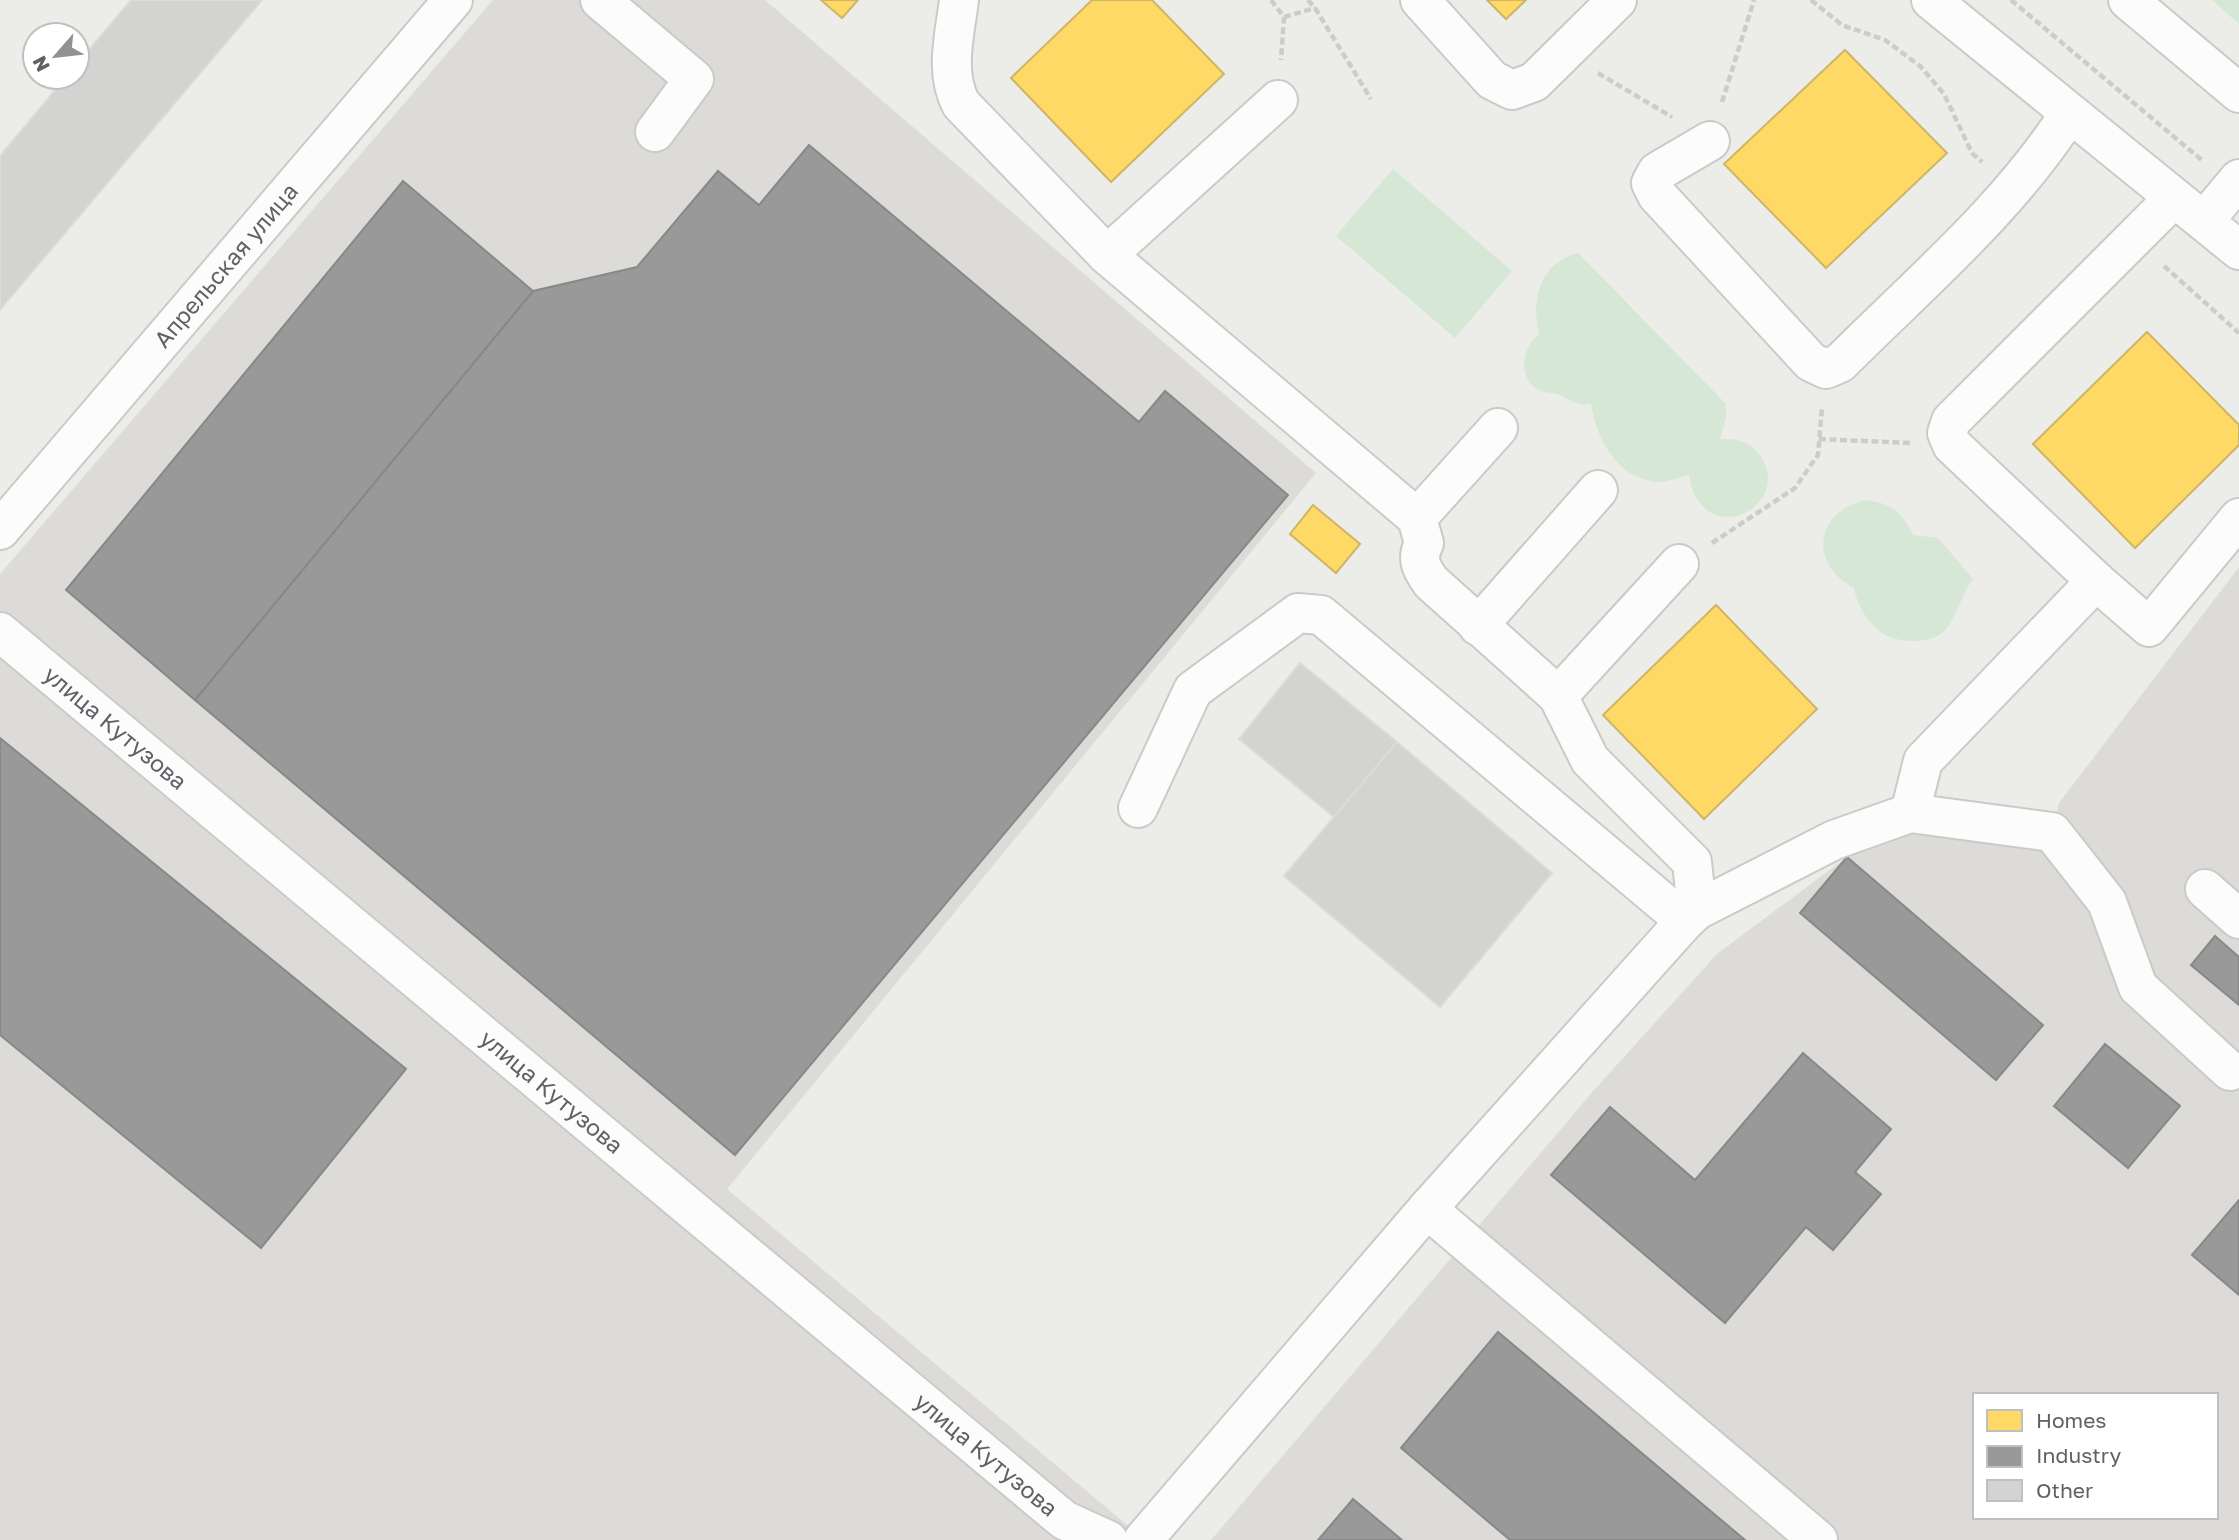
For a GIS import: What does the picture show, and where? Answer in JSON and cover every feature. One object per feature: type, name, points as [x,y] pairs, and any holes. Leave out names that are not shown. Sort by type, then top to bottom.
[{"type":"street","name":"Апрельская улица","points":[[0,530],[453,0]]},
{"type":"street","points":[[600,0],[694,79],[655,131]]},
{"type":"street","points":[[959,0],[951,69],[954,91],[961,104],[1107,255],[1417,518],[1424,543],[1418,554],[1421,568],[1431,582],[1558,696],[1590,760],[1692,862],[1691,916]]},
{"type":"street","points":[[1420,0],[1492,80],[1512,90],[1534,82],[1617,0]]},
{"type":"street","points":[[1931,0],[2239,250]]},
{"type":"street","points":[[2128,0],[2239,93]]},
{"type":"street","points":[[1107,255],[1278,100]]},
{"type":"street","points":[[1710,141],[1657,173],[1651,183],[1657,195],[1811,362],[1826,369],[1840,363],[2011,192],[2044,153],[2070,114]]},
{"type":"street","points":[[2204,221],[2236,183]]},
{"type":"street","points":[[2174,198],[1951,421],[1947,433],[1952,446],[2096,581],[2150,627],[2239,518]]},
{"type":"street","points":[[1417,518],[1499,428]]},
{"type":"street","points":[[1478,626],[1598,490]]},
{"type":"street","points":[[1558,696],[1679,564]]},
{"type":"street","points":[[1910,813],[1923,761],[2096,581]]},
{"type":"street","points":[[1138,808],[1193,690],[1298,613],[1321,615],[1691,916]]},
{"type":"street","name":"улица Кутузова","points":[[0,632],[1064,1520],[1108,1540]]},
{"type":"street","points":[[1143,1540],[1427,1209],[1691,916],[1834,840],[1910,813],[2052,832],[2108,902],[2138,987],[2230,1071]]},
{"type":"street","points":[[2205,889],[2239,919]]},
{"type":"street","points":[[1427,1209],[1818,1540]]},
{"type":"path","points":[[1271,0],[1284,17],[1278,100]]},
{"type":"path","points":[[1307,0],[1315,8],[1371,99]]},
{"type":"path","points":[[1564,52],[1710,141],[1754,0]]},
{"type":"path","points":[[1811,0],[1842,25],[1885,40],[1920,66],[1944,94],[1972,153],[2011,192]]},
{"type":"path","points":[[2011,0],[2236,183]]},
{"type":"path","points":[[1284,17],[1315,8]]},
{"type":"path","points":[[2134,240],[2239,333]]},
{"type":"path","points":[[1679,564],[1795,488],[1818,455],[1826,369]]},
{"type":"path","points":[[1819,439],[1952,446]]},
{"type":"shaded area","points":[[493,0],[765,0],[1316,473],[727,1189],[1145,1540],[0,1540],[0,574]]},
{"type":"shaded area","points":[[2239,567],[2239,1540],[1211,1540],[1595,1089],[1717,954],[1847,857],[1921,831],[2037,851],[2052,832],[2059,803]]},
{"type":"green space","points":[[2212,0],[2239,0],[2239,24]]},
{"type":"green space","points":[[1393,169],[1512,271],[1455,338],[1336,236]]},
{"type":"green space","points":[[1578,253],[1726,404],[1726,418],[1720,439],[1738,440],[1753,448],[1762,458],[1768,477],[1765,493],[1755,506],[1741,514],[1725,517],[1709,512],[1697,498],[1689,475],[1656,482],[1630,473],[1603,443],[1591,404],[1578,404],[1558,394],[1542,391],[1527,378],[1525,355],[1528,347],[1539,335],[1536,309],[1541,285],[1554,265]]},
{"type":"green space","points":[[1866,500],[1895,510],[1913,535],[1938,538],[1973,579],[1953,619],[1937,636],[1911,641],[1893,638],[1878,630],[1865,616],[1854,588],[1829,565],[1824,552],[1828,526],[1836,515],[1849,506]]},
{"type":"building: Homes","points":[[821,0],[858,0],[842,18]]},
{"type":"building: Homes","points":[[1092,0],[1152,0],[1224,74],[1111,182],[1011,78]]},
{"type":"building: Homes","points":[[1487,0],[1526,0],[1506,19]]},
{"type":"building: Homes","points":[[1845,50],[1947,153],[1826,268],[1724,164]]},
{"type":"building: Homes","points":[[2147,332],[2239,425],[2239,445],[2135,548],[2033,444]]},
{"type":"building: Homes","points":[[1313,505],[1360,544],[1336,573],[1290,534]]},
{"type":"building: Homes","points":[[1716,605],[1817,709],[1704,819],[1603,715]]},
{"type":"building: Industry","points":[[809,145],[1139,422],[1165,391],[1288,495],[735,1155],[195,700],[533,291],[637,267],[718,171],[759,205]]},
{"type":"building: Industry","points":[[403,181],[533,291],[195,700],[66,590]]},
{"type":"building: Industry","points":[[0,738],[406,1069],[261,1248],[0,1035]]},
{"type":"building: Industry","points":[[1847,857],[2043,1025],[1996,1080],[1800,913]]},
{"type":"building: Industry","points":[[2215,936],[2239,957],[2239,1005],[2191,965]]},
{"type":"building: Industry","points":[[2105,1044],[2180,1106],[2128,1168],[2054,1106]]},
{"type":"building: Industry","points":[[1803,1053],[1891,1129],[1855,1172],[1881,1194],[1833,1250],[1806,1227],[1725,1323],[1551,1175],[1610,1107],[1695,1180]]},
{"type":"building: Industry","points":[[2239,1200],[2239,1295],[2192,1255]]},
{"type":"building: Industry","points":[[1498,1332],[1745,1540],[1510,1540],[1401,1448]]},
{"type":"building: Industry","points":[[1353,1499],[1402,1540],[1318,1540]]},
{"type":"building: Other","points":[[131,0],[262,0],[0,310],[0,156],[54,91],[91,91],[91,47]]},
{"type":"building: Other","points":[[1300,663],[1397,742],[1334,817],[1239,739]]},
{"type":"building: Other","points":[[1397,742],[1552,873],[1440,1007],[1284,876]]}]
